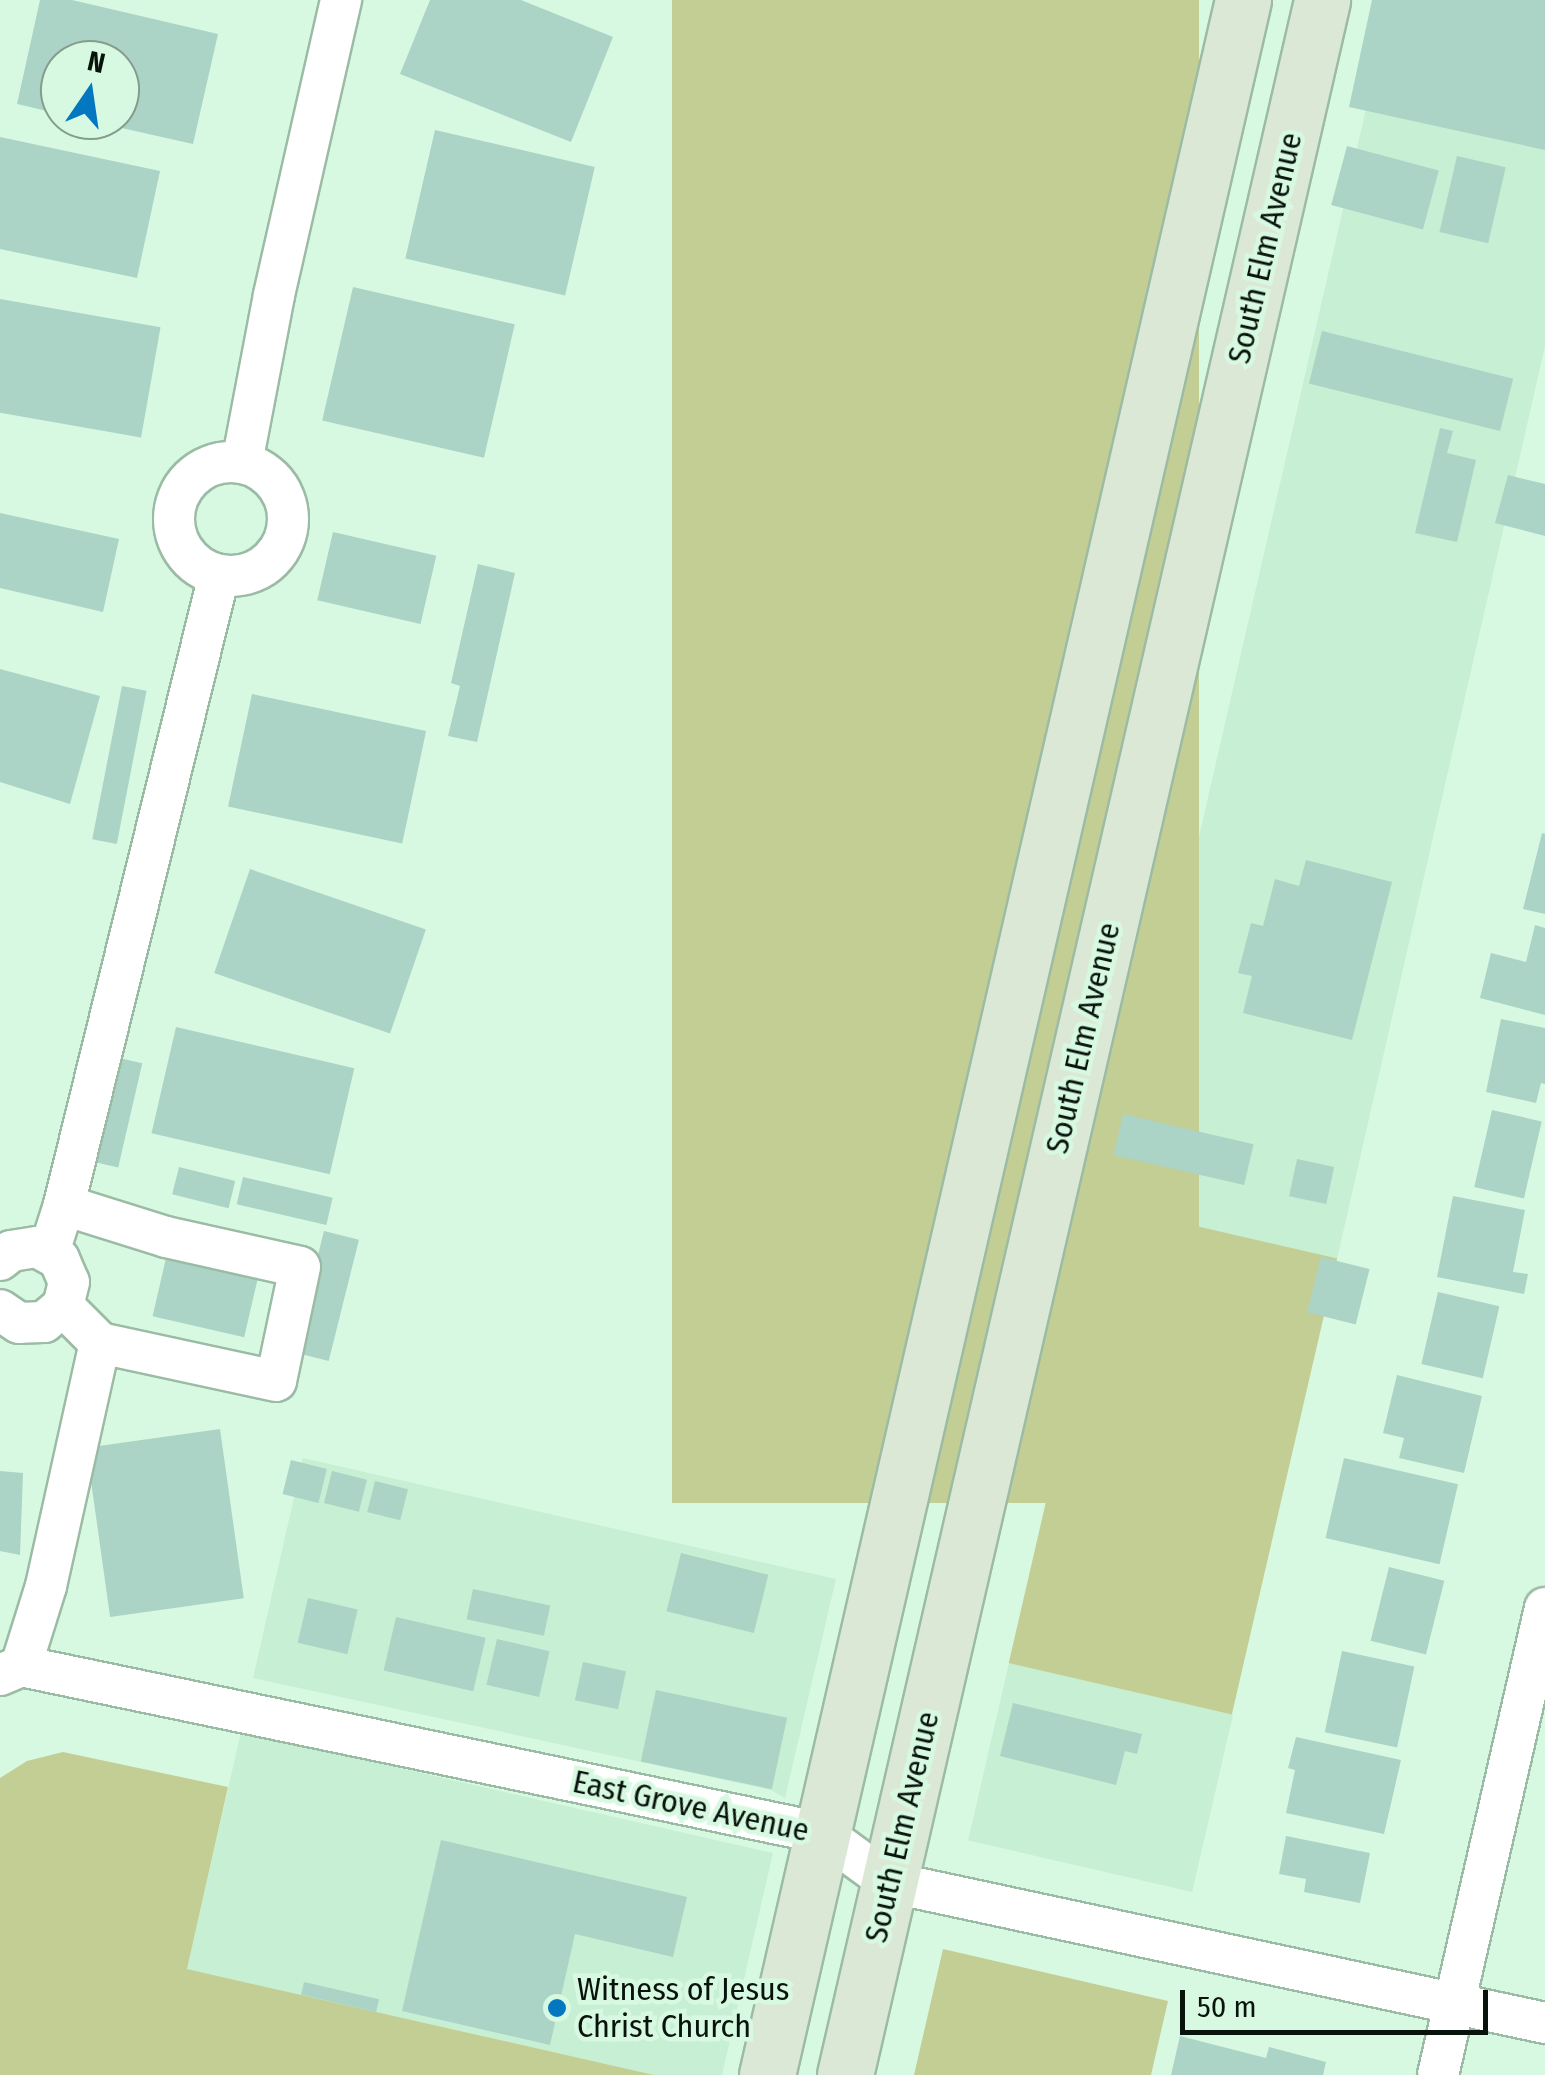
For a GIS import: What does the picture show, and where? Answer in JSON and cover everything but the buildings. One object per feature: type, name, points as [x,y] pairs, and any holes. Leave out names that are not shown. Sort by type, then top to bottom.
[{"type":"main road","points":[[766,2075],[1243,0]]},
{"type":"main road","name":"South Elm Avenue","points":[[844,2075],[1322,0]]},
{"type":"street","points":[[242,462],[274,294],[341,0]]},
{"type":"street","points":[[222,462],[242,462],[274,480],[284,495],[288,530],[270,562],[237,577],[219,575],[200,568],[176,537],[178,498],[203,469],[222,462]]},
{"type":"street","points":[[48,1252],[64,1205],[219,575]]},
{"type":"street","points":[[63,1306],[100,1343],[276,1381],[300,1267],[166,1236],[64,1205]]},
{"type":"street","points":[[0,1260],[24,1247],[48,1252],[58,1260],[68,1282],[63,1306],[44,1322],[19,1323],[0,1310]]},
{"type":"street","points":[[10,1671],[46,1586],[100,1343]]},
{"type":"street","points":[[1438,2075],[1545,1608]]},
{"type":"street","name":"East Grove Avenue","points":[[10,1671],[822,1833],[889,1882],[1545,2022]]},
{"type":"shaded area","points":[[672,0],[1199,0],[1199,1503],[672,1503]]},
{"type":"shaded area","points":[[1391,0],[1545,0],[1545,346],[1337,1259],[1114,1207]]},
{"type":"shaded area","points":[[1114,1207],[1337,1259],[1232,1715],[1009,1663]]},
{"type":"shaded area","points":[[303,1458],[836,1579],[785,1798],[771,1790],[253,1678]]},
{"type":"shaded area","points":[[1009,1663],[1233,1715],[1192,1892],[968,1840]]},
{"type":"shaded area","points":[[241,1732],[773,1853],[722,2075],[654,2075],[187,1969]]},
{"type":"shaded area","points":[[63,1752],[228,1787],[187,1969],[654,2075],[0,2075],[0,1778],[27,1761]]},
{"type":"shaded area","points":[[943,1949],[1168,2001],[1151,2075],[914,2075]]},
{"type":"place","name":"Witness of Jesus Christ Church","points":[[557,2008]]}]
